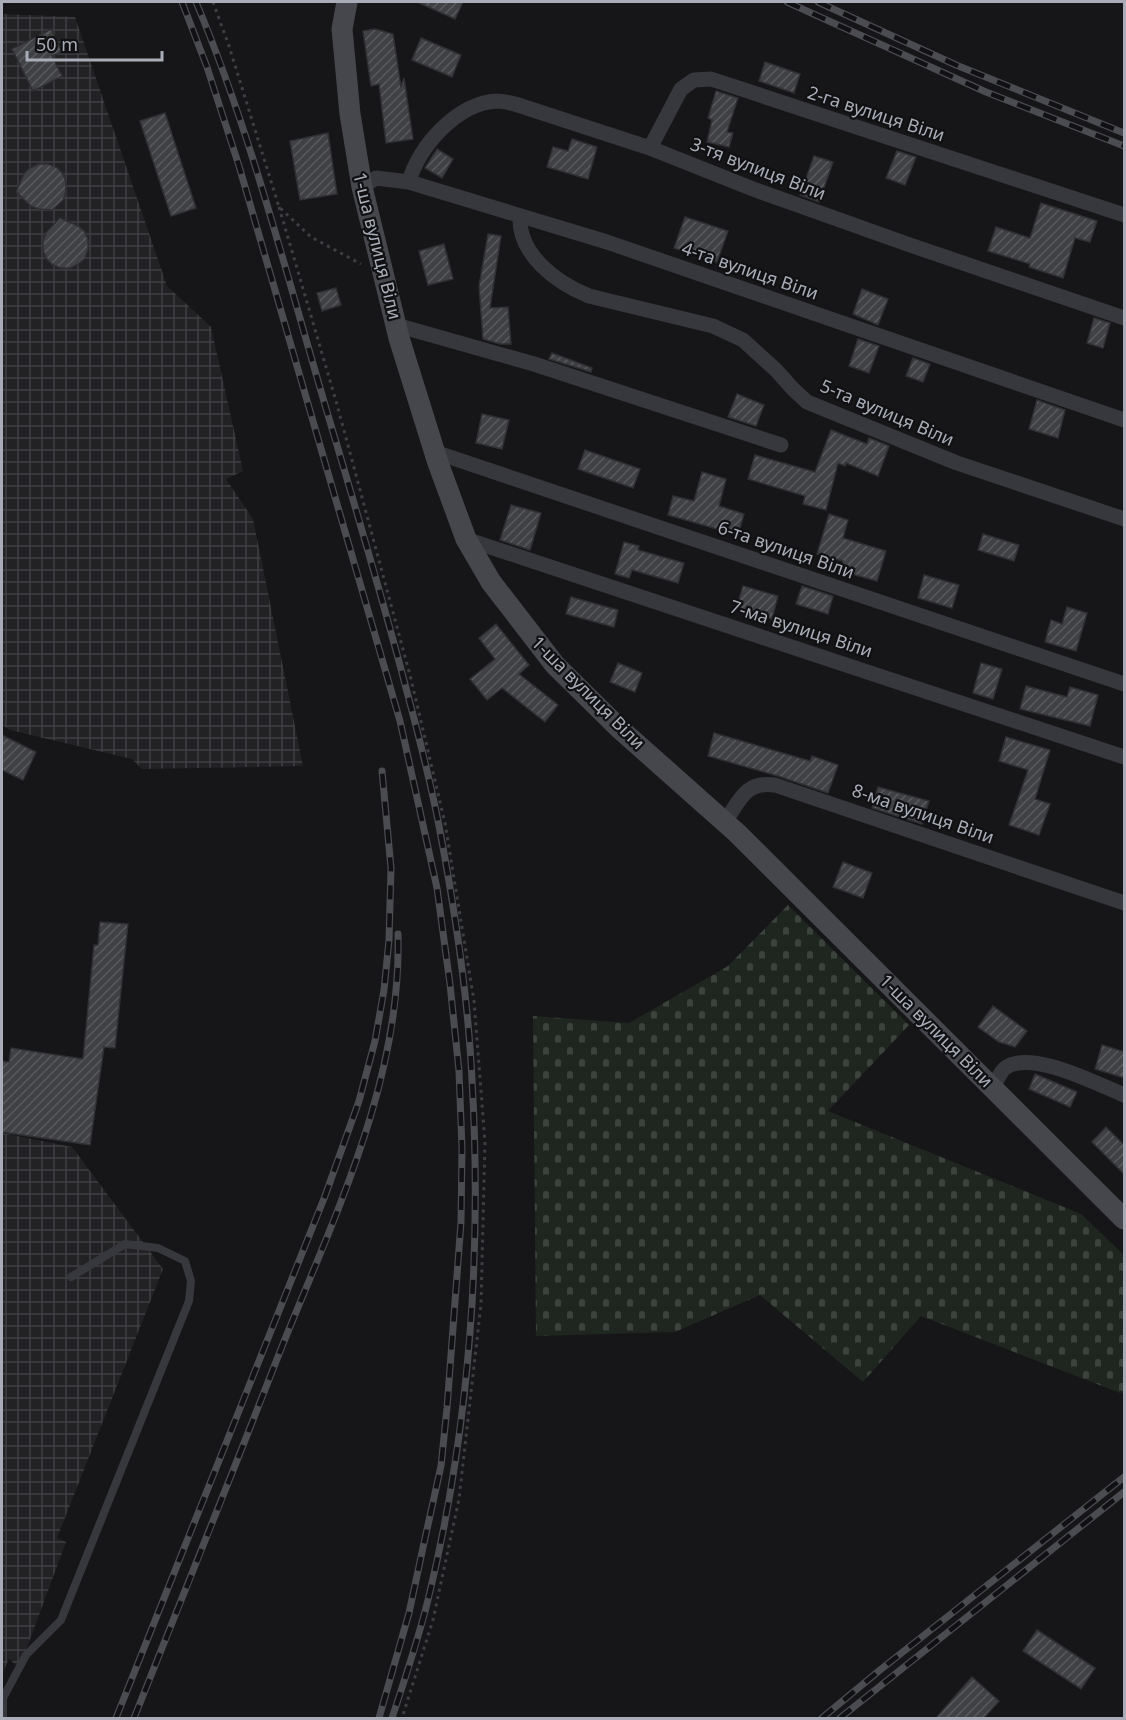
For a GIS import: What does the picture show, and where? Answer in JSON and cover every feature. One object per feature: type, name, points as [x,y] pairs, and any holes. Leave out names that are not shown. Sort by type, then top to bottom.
[{"type":"main road","name":"1-ша вулиця Віли","points":[[347,2],[342,29],[350,114],[362,187],[396,325],[435,452],[465,539],[491,582],[555,665],[620,729],[725,822],[1125,1219]]},
{"type":"street","name":"2-га вулиця Віли","points":[[650,148],[681,89],[694,80],[711,79],[1125,215]]},
{"type":"street","name":"3-тя вулиця Віли","points":[[410,183],[413,167],[418,159],[438,133],[459,115],[479,105],[498,101],[515,104],[650,148],[765,194],[1125,318]]},
{"type":"street","name":"4-та вулиця Віли","points":[[362,187],[376,177],[410,183],[607,242],[1125,420]]},
{"type":"street","name":"5-та вулиця Віли","points":[[520,216],[522,238],[533,255],[551,275],[571,289],[589,296],[713,326],[729,332],[743,340],[807,402],[957,463],[1125,519]]},
{"type":"street","points":[[396,325],[534,364],[781,445]]},
{"type":"street","name":"6-та вулиця Віли","points":[[435,452],[1125,684]]},
{"type":"street","name":"7-ма вулиця Віли","points":[[465,539],[1125,757]]},
{"type":"street","name":"8-ма вулиця Віли","points":[[725,822],[745,792],[755,785],[775,785],[1125,903]]},
{"type":"street","points":[[993,1087],[1003,1069],[1013,1063],[1026,1061],[1042,1063],[1125,1095]]},
{"type":"lane","points":[[3,1719],[3,1698],[26,1655],[61,1620],[189,1301],[191,1281],[185,1262],[158,1248],[125,1244],[71,1277]]},
{"type":"path","points":[[213,2],[279,207],[336,401],[411,679],[445,823],[474,1001],[485,1142],[481,1304],[459,1499],[433,1620],[402,1719]]},
{"type":"path","points":[[279,207],[311,237],[384,276]]},
{"type":"shaded area","points":[[2,14],[75,17],[167,286],[211,327],[243,471],[226,479],[253,519],[303,766],[142,769],[132,759],[10,730],[2,725]]},
{"type":"shaded area","points":[[2,1133],[72,1147],[163,1269],[57,1538],[66,1542],[19,1669],[9,1658],[2,1676]]},
{"type":"green space","points":[[788,905],[909,1025],[828,1111],[1081,1214],[1124,1255],[1124,1392],[1120,1393],[921,1316],[863,1382],[760,1295],[675,1332],[536,1336],[533,1016],[629,1023],[728,966]]},
{"type":"building","points":[[417,2],[463,2],[455,19]]},
{"type":"building","points":[[51,29],[62,52],[52,56],[62,76],[33,91],[12,49]]},
{"type":"building","points":[[375,29],[393,34],[401,87],[404,78],[413,139],[386,143],[379,84],[371,86],[363,31]]},
{"type":"building","points":[[421,38],[461,55],[452,77],[412,60]]},
{"type":"building","points":[[765,62],[800,74],[794,93],[759,81]]},
{"type":"building","points":[[716,91],[738,98],[727,132],[733,133],[729,147],[707,142],[712,120],[708,118]]},
{"type":"building","points":[[165,113],[196,208],[171,216],[140,121]]},
{"type":"building","points":[[328,133],[337,194],[300,200],[290,141]]},
{"type":"building","points":[[572,139],[597,147],[588,179],[547,167],[553,147],[568,151]]},
{"type":"building","points":[[437,149],[453,159],[442,178],[425,168]]},
{"type":"building","points":[[897,151],[916,157],[905,185],[886,178]]},
{"type":"building","points":[[814,156],[833,162],[819,202],[800,195]]},
{"type":"building","points":[[39,164],[56,167],[63,174],[66,182],[63,200],[52,210],[31,206],[16,192],[24,174]]},
{"type":"building","points":[[1041,203],[1097,221],[1090,242],[1075,238],[1063,278],[1029,267],[1030,264],[988,251],[996,227],[1030,238]]},
{"type":"building","points":[[685,217],[728,231],[717,262],[674,248]]},
{"type":"building","points":[[60,218],[78,226],[85,232],[88,240],[85,258],[70,268],[53,265],[46,258],[43,250],[46,233]]},
{"type":"building","points":[[488,234],[501,236],[490,308],[508,307],[511,344],[500,344],[483,339],[479,286]]},
{"type":"building","points":[[444,244],[453,279],[428,285],[419,251]]},
{"type":"building","points":[[336,288],[341,305],[322,311],[317,293]]},
{"type":"building","points":[[862,289],[888,299],[878,325],[853,314]]},
{"type":"building","points":[[1094,318],[1110,323],[1103,348],[1087,343]]},
{"type":"building","points":[[858,339],[879,346],[869,373],[849,366]]},
{"type":"building","points":[[552,353],[592,368],[591,372],[549,359]]},
{"type":"building","points":[[913,358],[930,364],[923,382],[906,376]]},
{"type":"building","points":[[737,394],[764,405],[756,426],[728,417]]},
{"type":"building","points":[[1037,400],[1065,410],[1058,438],[1029,429]]},
{"type":"building","points":[[482,414],[509,420],[502,449],[476,443]]},
{"type":"building","points":[[831,430],[867,444],[869,438],[889,446],[878,476],[846,463],[845,466],[838,463],[826,510],[803,504],[805,496],[748,479],[755,455],[815,472]]},
{"type":"building","points":[[585,450],[640,469],[633,488],[578,469]]},
{"type":"building","points":[[702,472],[726,479],[719,506],[744,514],[738,535],[668,515],[673,496],[694,501]]},
{"type":"building","points":[[511,505],[541,513],[530,550],[500,540]]},
{"type":"building","points":[[829,514],[848,520],[843,538],[886,551],[877,581],[841,571],[843,561],[817,554]]},
{"type":"building","points":[[983,534],[1019,545],[1014,561],[978,550]]},
{"type":"building","points":[[624,542],[639,546],[638,550],[684,563],[678,583],[632,570],[629,578],[615,574]]},
{"type":"building","points":[[924,575],[959,585],[952,608],[918,598]]},
{"type":"building","points":[[743,586],[778,596],[772,619],[736,609]]},
{"type":"building","points":[[802,586],[833,596],[828,614],[796,604]]},
{"type":"building","points":[[571,597],[618,610],[614,627],[566,614]]},
{"type":"building","points":[[1067,607],[1087,613],[1076,651],[1045,642],[1051,620],[1062,624]]},
{"type":"building","points":[[496,624],[529,665],[519,674],[558,705],[545,722],[502,688],[487,700],[470,679],[495,659],[479,638]]},
{"type":"building","points":[[618,663],[642,673],[635,692],[610,682]]},
{"type":"building","points":[[981,663],[1002,669],[993,699],[973,693]]},
{"type":"building","points":[[1026,686],[1067,697],[1070,687],[1098,695],[1090,726],[1020,709]]},
{"type":"building","points":[[714,733],[810,761],[812,756],[838,765],[828,793],[708,756]]},
{"type":"building","points":[[2,735],[36,752],[23,780],[2,770]]},
{"type":"building","points":[[1006,737],[1050,750],[1035,799],[1050,804],[1039,835],[1009,825],[1028,770],[999,761]]},
{"type":"building","points":[[878,787],[929,801],[922,824],[872,808]]},
{"type":"building","points":[[843,862],[872,873],[863,898],[833,887]]},
{"type":"building","points":[[100,922],[128,924],[115,1048],[104,1047],[90,1145],[2,1132],[2,1061],[9,1062],[11,1048],[83,1059],[94,945],[98,945]]},
{"type":"building","points":[[993,1006],[1027,1031],[1015,1047],[999,1042],[978,1027]]},
{"type":"building","points":[[1102,1045],[1125,1052],[1125,1078],[1095,1069]]},
{"type":"building","points":[[1035,1074],[1077,1092],[1070,1107],[1029,1089]]},
{"type":"building","points":[[1106,1127],[1125,1146],[1125,1175],[1092,1142]]},
{"type":"building","points":[[1037,1630],[1095,1668],[1081,1689],[1023,1651]]},
{"type":"building","points":[[972,1677],[999,1701],[983,1719],[935,1719]]},
{"type":"railway","points":[[182,2],[207,67],[239,166],[400,721],[437,888],[450,984],[459,1071],[462,1148],[461,1222],[447,1408],[441,1466],[409,1613],[379,1718]]},
{"type":"railway","points":[[196,2],[252,155],[397,654],[435,808],[464,984],[475,1145],[475,1210],[469,1342],[463,1407],[454,1472],[428,1600],[392,1718]]},
{"type":"railway","points":[[787,2],[986,92],[1124,146]]},
{"type":"railway","points":[[818,2],[956,65],[1124,133]]},
{"type":"railway","points":[[116,1718],[325,1196],[359,1101],[375,1041],[384,990],[389,940],[391,868],[382,771]]},
{"type":"railway","points":[[134,1718],[344,1195],[362,1144],[389,1040],[396,988],[398,934]]},
{"type":"railway","points":[[822,1718],[1124,1477]]},
{"type":"railway","points":[[840,1718],[1124,1492]]}]
